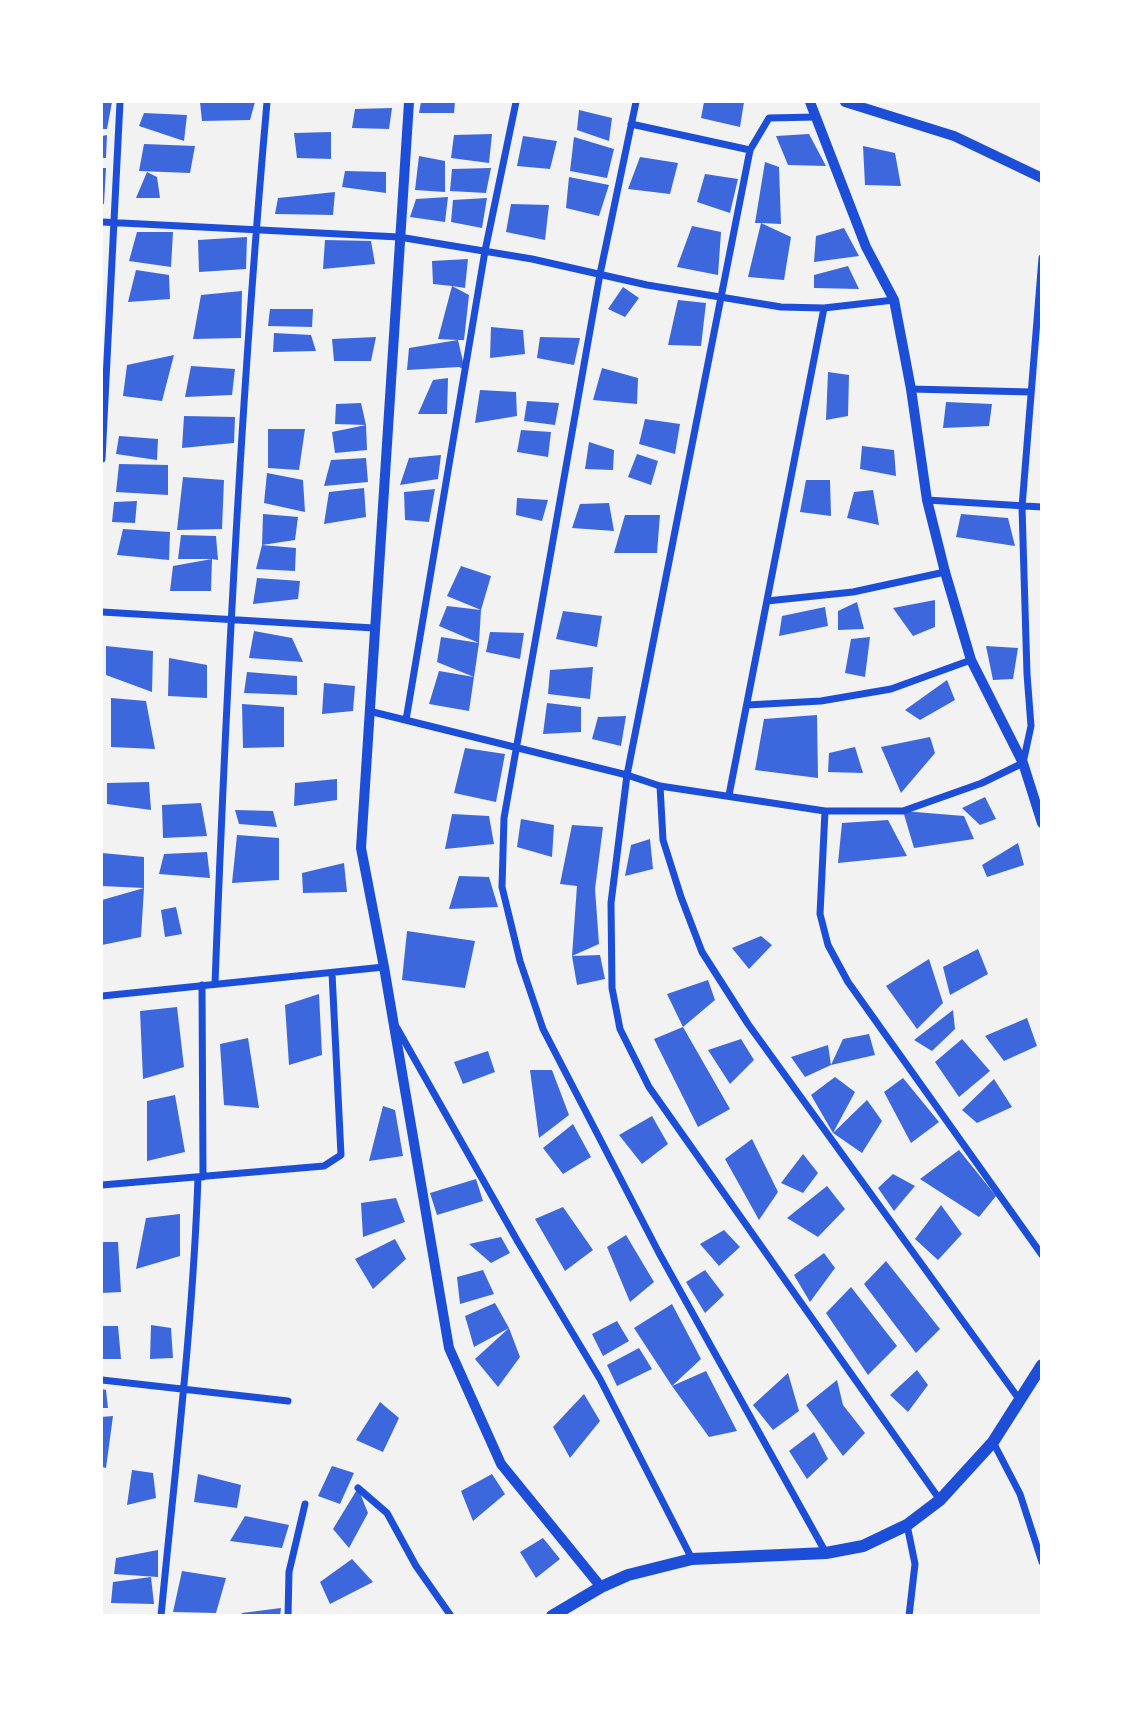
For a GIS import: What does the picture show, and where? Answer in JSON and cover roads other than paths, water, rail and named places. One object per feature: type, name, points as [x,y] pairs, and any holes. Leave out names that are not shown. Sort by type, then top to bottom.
[{"type":"main road","points":[[552,1615],[628,1575],[692,1559],[826,1553],[863,1546],[907,1525],[940,1500],[993,1442],[1041,1365]]},
{"type":"street","points":[[102,459],[120,102]]},
{"type":"street","points":[[215,984],[230,620],[267,102]]},
{"type":"street","points":[[408,102],[361,848],[449,1348],[501,1464],[601,1587]]},
{"type":"street","points":[[406,720],[485,251],[516,102]]},
{"type":"street","points":[[636,102],[600,274],[504,818],[502,887],[520,961],[542,1028],[659,1253],[826,1553]]},
{"type":"street","points":[[810,102],[866,247],[894,300],[911,390],[927,500],[945,572],[971,660],[1023,763],[1041,823]]},
{"type":"street","points":[[845,102],[954,136],[1041,178]]},
{"type":"street","points":[[816,117],[769,118],[750,150],[627,775],[611,903],[612,988],[620,1029],[649,1087],[940,1500]]},
{"type":"street","points":[[631,124],[750,150]]},
{"type":"street","points":[[102,222],[399,237],[485,251],[647,285],[781,307],[824,308],[894,300]]},
{"type":"street","points":[[1023,763],[1031,726],[1022,507],[1041,258]]},
{"type":"street","points":[[729,795],[824,308]]},
{"type":"street","points":[[911,390],[1031,392]]},
{"type":"street","points":[[927,500],[1041,508]]},
{"type":"street","points":[[767,601],[853,592],[945,572]]},
{"type":"street","points":[[102,612],[374,628]]},
{"type":"street","points":[[747,705],[821,701],[891,689],[971,660]]},
{"type":"street","points":[[369,711],[627,775],[660,786],[825,811],[903,811],[982,783],[1023,763]]},
{"type":"street","points":[[660,786],[663,840],[702,952],[748,1024],[1019,1399]]},
{"type":"street","points":[[825,811],[820,914],[828,945],[848,982],[1041,1255]]},
{"type":"street","points":[[102,996],[384,967]]},
{"type":"street","points":[[102,1185],[324,1166],[341,1155],[332,973]]},
{"type":"street","points":[[161,1615],[201,1177],[202,985]]},
{"type":"street","points":[[393,1021],[518,1242],[600,1379],[692,1559]]},
{"type":"street","points":[[102,1380],[288,1401]]},
{"type":"street","points":[[993,1442],[1020,1494],[1041,1562]]},
{"type":"street","points":[[358,1488],[387,1513],[416,1566],[451,1615]]},
{"type":"street","points":[[288,1615],[289,1572],[305,1504]]},
{"type":"street","points":[[907,1525],[915,1564],[909,1615]]}]
